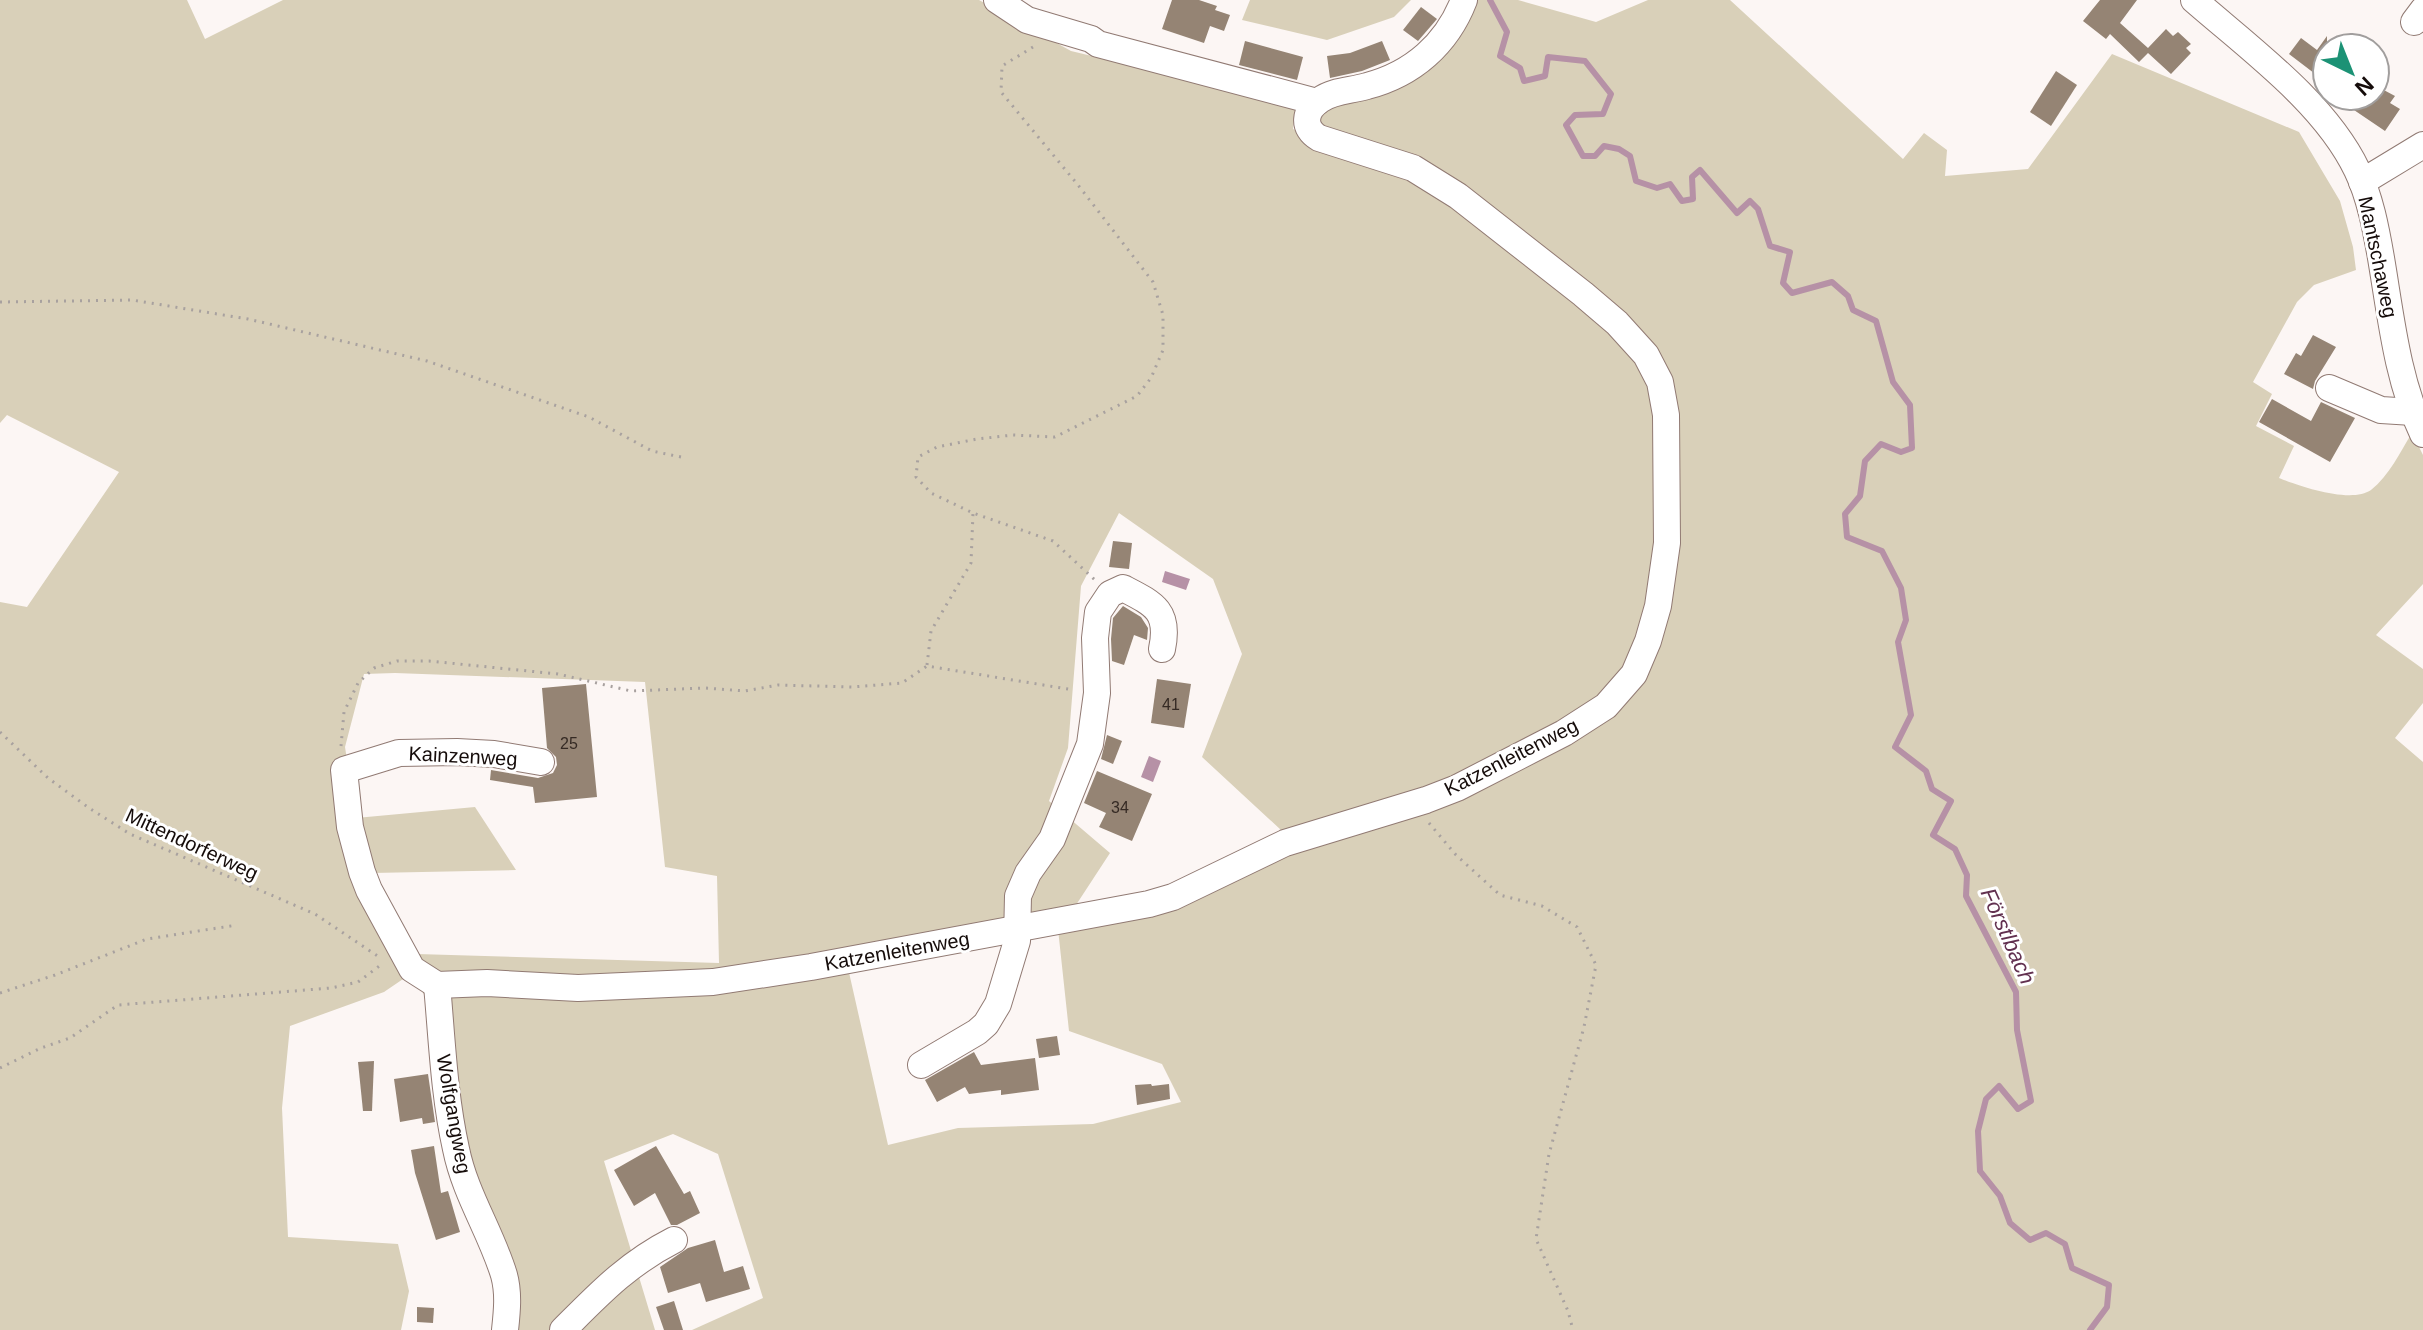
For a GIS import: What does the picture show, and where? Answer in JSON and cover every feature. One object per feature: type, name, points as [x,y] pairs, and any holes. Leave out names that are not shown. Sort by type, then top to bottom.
[{"type":"street","points":[[997,0],[1027,20],[1098,44],[1317,102],[1336,92],[1382,81],[1412,66],[1443,40],[1464,0]]},
{"type":"street","name":"Mantschaweg","points":[[2194,0],[2319,115],[2339,140],[2362,182],[2377,239],[2398,363],[2418,423]]},
{"type":"street","name":"Katzenleitenweg","points":[[437,985],[487,983],[578,988],[713,982],[1018,929],[1173,897],[1285,843],[1413,804],[1487,774],[1564,733],[1606,706],[1634,674],[1648,641],[1663,578],[1667,543],[1664,396],[1655,369],[1617,323],[1458,196],[1413,168],[1313,135],[1306,120],[1308,112],[1317,102]]},
{"type":"street","points":[[2362,182],[2423,145]]},
{"type":"street","points":[[2329,388],[2418,423]]},
{"type":"street","points":[[921,1065],[968,1039],[992,1016],[1009,974],[1018,929],[1018,896],[1028,873],[1052,839],[1090,744],[1097,693],[1096,625],[1098,612],[1110,594],[1123,588],[1147,600],[1163,616],[1165,633],[1162,649]]},
{"type":"street","name":"Kainzenweg","points":[[344,770],[399,753],[470,752],[541,762]]},
{"type":"street","points":[[344,770],[350,827],[369,890],[412,969],[437,985]]},
{"type":"street","name":"Wolfgangweg","points":[[437,985],[446,1091],[456,1151],[469,1195],[505,1277],[505,1330]]},
{"type":"street","points":[[563,1330],[610,1283],[643,1256],[674,1240]]},
{"type":"path","points":[[1060,30],[1002,66],[1001,92],[1153,282],[1163,315],[1163,350],[1151,378],[1137,396],[1055,437],[1013,435],[937,447],[918,457],[916,477],[931,493],[973,513],[1053,541],[1110,594]]},
{"type":"path","points":[[0,302],[132,300],[248,319],[427,361],[589,417],[652,451],[681,457]]},
{"type":"path","points":[[927,666],[931,631],[971,563],[973,513]]},
{"type":"path","points":[[344,770],[340,736],[344,712],[358,683],[374,668],[397,661],[429,661],[558,674],[631,691],[705,688],[745,691],[778,685],[852,687],[902,683],[927,666],[1097,693]]},
{"type":"path","name":"Mittendorferweg","points":[[0,732],[48,778],[130,834],[315,914],[385,961],[358,982],[331,988],[261,991],[118,1005],[70,1038],[0,1068]]},
{"type":"path","points":[[1413,804],[1456,855],[1500,895],[1542,906],[1577,927],[1596,965],[1584,1027],[1549,1154],[1536,1239],[1568,1311],[1573,1330]]},
{"type":"path","points":[[0,993],[147,939],[237,925]]},
{"type":"shaded area","points":[[0,0],[187,0],[205,39],[283,0],[979,0],[1071,51],[1296,105],[1293,129],[1390,171],[1319,123],[1322,110],[1396,83],[1473,0],[1518,0],[1596,22],[1648,0],[1730,0],[1903,159],[1924,133],[1947,150],[1945,176],[2028,169],[2112,54],[2299,132],[2340,201],[2356,270],[2314,285],[2297,302],[2253,382],[2272,394],[2256,426],[2294,446],[2279,478],[2325,492],[2362,494],[2383,478],[2412,433],[2423,455],[2423,584],[2376,635],[2423,669],[2423,703],[2395,738],[2423,762],[2423,1330],[692,1330],[763,1298],[718,1154],[673,1134],[604,1161],[655,1330],[496,1330],[497,1306],[492,1271],[429,1003],[419,986],[406,977],[384,992],[290,1026],[282,1108],[288,1237],[398,1244],[409,1291],[401,1330],[0,1330],[0,602],[27,607],[119,472],[7,415],[0,423]],"holes":[[[1119,513],[1213,579],[1242,654],[1202,757],[1281,830],[1243,855],[1133,901],[1076,905],[1110,853],[1049,801],[1068,748],[1081,586]],[[364,674],[645,682],[665,867],[717,876],[719,963],[417,954],[372,873],[516,870],[475,807],[356,818],[345,747]],[[1058,929],[1069,1031],[1162,1064],[1181,1102],[1093,1124],[958,1128],[888,1145],[848,968]]]},
{"type":"shaded area","points":[[1250,0],[1411,0],[1394,17],[1327,40],[1242,20]]},
{"type":"shaded area","points":[[1165,571],[1190,579],[1186,590],[1162,582]]},
{"type":"shaded area","points":[[1149,756],[1161,761],[1153,782],[1141,777]]},
{"type":"building","points":[[1172,0],[1199,0],[1217,6],[1215,10],[1230,15],[1224,31],[1210,26],[1204,43],[1162,29]]},
{"type":"building","points":[[2100,0],[2137,0],[2120,23],[2148,48],[2166,29],[2173,36],[2178,32],[2191,44],[2186,48],[2191,53],[2171,74],[2148,53],[2139,62],[2110,34],[2106,39],[2083,21]]},
{"type":"building","points":[[1421,7],[1437,19],[1418,41],[1403,30]]},
{"type":"building","points":[[2301,38],[2311,46],[2311,71],[2289,54]]},
{"type":"building","points":[[1245,41],[1303,57],[1297,80],[1239,65]]},
{"type":"building","points":[[1382,41],[1390,60],[1362,71],[1330,78],[1327,56],[1350,53]]},
{"type":"building","points":[[2056,71],[2077,85],[2051,126],[2030,112]]},
{"type":"building","points":[[2391,104],[2400,109],[2385,131],[2357,112],[2391,112]]},
{"type":"building","points":[[2313,335],[2336,347],[2313,389],[2284,374],[2296,353],[2301,356]]},
{"type":"building","points":[[2272,399],[2311,421],[2321,402],[2355,418],[2330,462],[2259,422]]},
{"type":"building","points":[[1113,541],[1132,543],[1129,569],[1109,567]]},
{"type":"building","points":[[1123,606],[1141,617],[1148,628],[1147,640],[1134,635],[1124,665],[1112,661],[1111,639],[1113,618]]},
{"type":"building","points":[[1157,679],[1191,684],[1184,728],[1151,723]]},
{"type":"building","points":[[586,684],[597,797],[535,803],[533,787],[490,780],[491,770],[538,778],[553,773],[557,765],[556,757],[547,748],[542,688]]},
{"type":"building","points":[[1107,735],[1122,741],[1113,764],[1101,759]]},
{"type":"building","points":[[1097,771],[1152,794],[1132,841],[1099,827],[1106,813],[1084,803]]},
{"type":"building","points":[[1057,1036],[1060,1055],[1039,1058],[1036,1039]]},
{"type":"building","points":[[974,1052],[981,1065],[1035,1058],[1039,1090],[1001,1095],[1001,1090],[969,1094],[965,1087],[937,1102],[925,1080]]},
{"type":"building","points":[[374,1061],[372,1111],[363,1111],[358,1062]]},
{"type":"building","points":[[428,1074],[435,1122],[423,1124],[422,1118],[400,1122],[394,1079]]},
{"type":"building","points":[[1169,1084],[1170,1099],[1137,1105],[1135,1085]]},
{"type":"building","points":[[434,1146],[441,1193],[448,1191],[460,1232],[436,1240],[411,1150]]},
{"type":"building","points":[[656,1146],[684,1194],[690,1191],[700,1213],[677,1225],[671,1225],[655,1193],[634,1206],[614,1170]]},
{"type":"building","points":[[715,1240],[724,1272],[743,1266],[750,1289],[706,1302],[700,1283],[668,1293],[660,1267],[688,1248]]},
{"type":"building","points":[[674,1301],[683,1330],[664,1330],[656,1307]]},
{"type":"building","points":[[417,1307],[434,1308],[433,1323],[417,1322]]},
{"type":"waterway","name":"Förstlbach","points":[[1490,0],[1507,32],[1500,56],[1520,68],[1524,81],[1545,76],[1548,57],[1585,61],[1611,94],[1603,114],[1575,115],[1566,125],[1583,156],[1595,156],[1604,146],[1619,149],[1630,156],[1636,181],[1657,188],[1670,184],[1682,201],[1693,199],[1692,177],[1700,170],[1737,213],[1750,201],[1758,209],[1770,246],[1790,252],[1783,283],[1792,293],[1832,282],[1848,296],[1853,310],[1876,321],[1893,382],[1910,405],[1912,448],[1901,452],[1881,444],[1865,461],[1860,496],[1845,514],[1847,537],[1882,551],[1901,588],[1906,620],[1898,642],[1911,715],[1895,747],[1926,771],[1932,789],[1951,801],[1933,835],[1955,849],[1967,875],[1966,896],[2016,992],[2017,1030],[2031,1101],[2018,1109],[1999,1086],[1986,1099],[1978,1131],[1980,1171],[2000,1196],[2010,1223],[2030,1240],[2046,1233],[2065,1244],[2072,1268],[2109,1285],[2107,1307],[2090,1330]]}]
